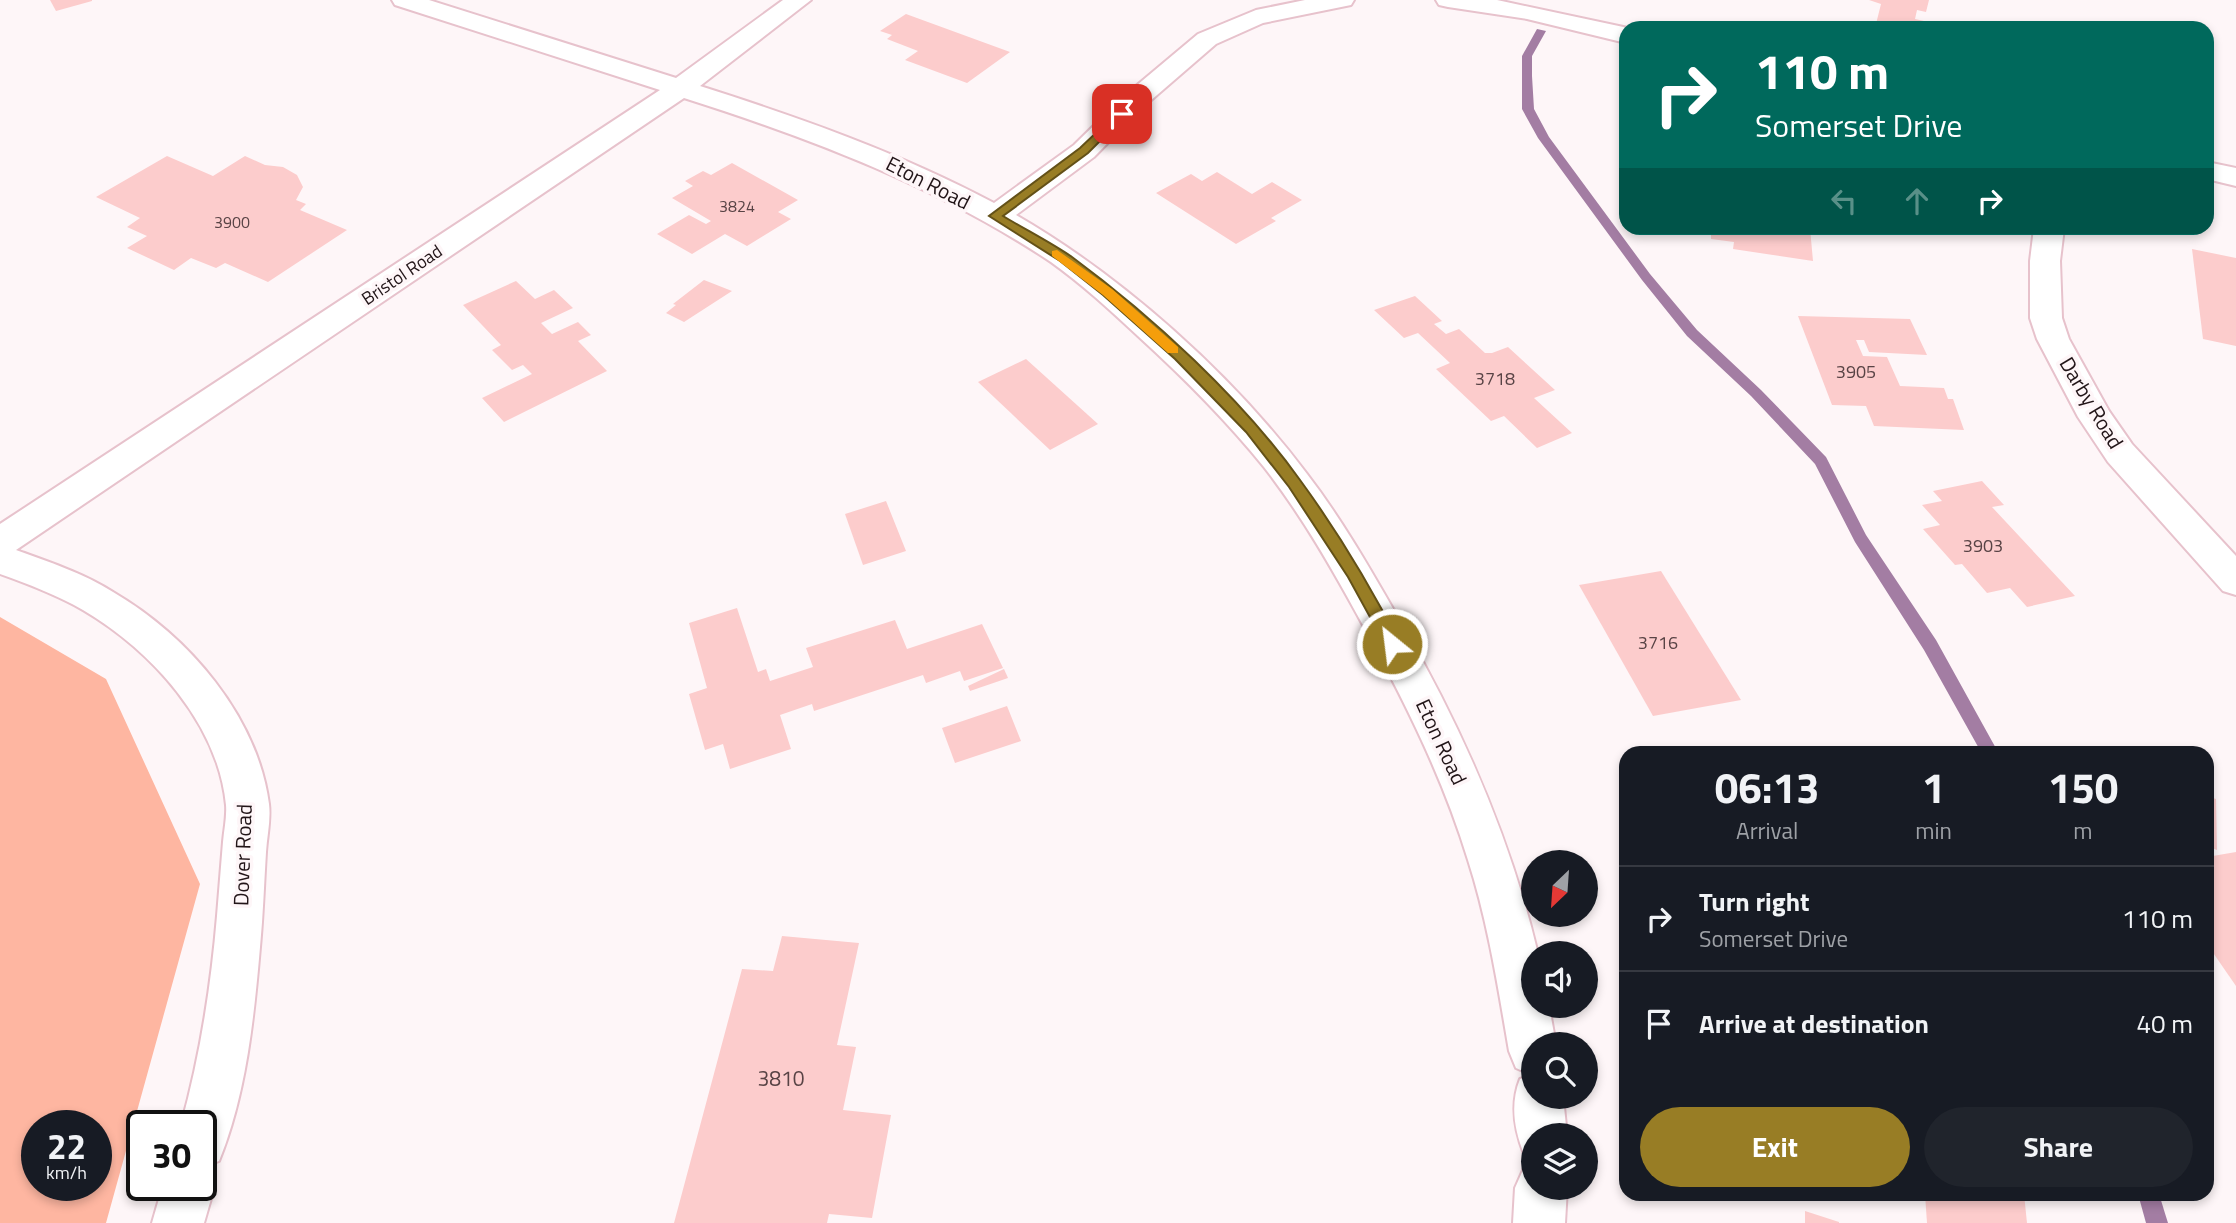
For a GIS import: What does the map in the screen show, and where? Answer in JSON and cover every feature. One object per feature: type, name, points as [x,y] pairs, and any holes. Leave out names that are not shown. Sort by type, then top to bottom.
[{"type":"street","name":"Eton Road","points":[[404,0],[834,139],[900,167],[995,216],[1065,258],[1180,356],[1251,429],[1295,483],[1353,573],[1415,685],[1458,774],[1491,864],[1518,968],[1530,1032]]},
{"type":"street","name":"Bristol Road","points":[[0,542],[626,126],[799,0]]},
{"type":"street","points":[[995,216],[1084,151],[1133,102],[1207,39],[1256,17],[1342,0]]},
{"type":"street","points":[[1448,0],[1527,12],[1619,33]]},
{"type":"street","points":[[2214,172],[2236,177]]},
{"type":"street","name":"Darby Road","points":[[2048,235],[2045,261],[2046,318],[2053,339],[2095,417],[2120,453],[2236,581]]},
{"type":"street","name":"Dover Road","points":[[0,559],[66,584],[110,608],[147,635],[180,669],[212,712],[238,759],[248,805],[236,978],[211,1110]]},
{"type":"street","points":[[1539,1223],[1540,1200]]},
{"type":"street","points":[[178,1223],[184,1201]]},
{"type":"shaded area","points":[[0,617],[106,679],[200,884],[137,1110],[126,1110],[126,1151],[106,1223],[0,1223]]},
{"type":"building","points":[[50,0],[92,0],[92,1],[56,11]]},
{"type":"building","points":[[1869,0],[1929,0],[1926,12],[1917,10],[1915,19],[1924,21],[1877,21],[1881,4]]},
{"type":"building","points":[[906,14],[1010,52],[967,83],[905,60],[918,51],[887,39],[892,35],[880,31]]},
{"type":"building","points":[[167,156],[213,176],[245,156],[265,165],[283,167],[297,175],[303,187],[296,200],[306,204],[300,210],[347,230],[268,282],[225,263],[216,268],[191,258],[174,270],[127,248],[147,236],[127,227],[140,218],[96,197]]},
{"type":"building","points":[[732,163],[798,200],[778,212],[791,219],[747,246],[725,234],[692,254],[657,234],[689,215],[706,224],[711,221],[672,198],[693,186],[685,181],[703,171],[711,175]]},
{"type":"building","points":[[1217,172],[1252,194],[1272,182],[1302,200],[1271,218],[1276,221],[1236,244],[1156,193],[1191,174],[1202,181]]},
{"type":"building","points":[[1711,235],[1811,235],[1813,261],[1733,249],[1734,242],[1711,239]]},
{"type":"building","points":[[2192,249],[2236,258],[2236,346],[2203,339]]},
{"type":"building","points":[[704,280],[732,291],[684,322],[666,313],[676,305],[673,304]]},
{"type":"building","points":[[516,281],[535,299],[554,290],[573,308],[541,323],[552,334],[578,322],[591,335],[578,341],[607,371],[504,422],[482,398],[532,374],[523,365],[512,370],[492,350],[501,345],[463,305]]},
{"type":"building","points":[[1415,296],[1442,321],[1434,324],[1446,334],[1459,329],[1485,353],[1508,347],[1555,390],[1534,398],[1572,433],[1537,448],[1504,416],[1491,421],[1436,369],[1450,363],[1418,333],[1404,338],[1374,310]]},
{"type":"building","points":[[1798,316],[1910,319],[1927,355],[1869,352],[1864,340],[1856,340],[1863,356],[1887,357],[1900,386],[1944,388],[1948,399],[1953,399],[1964,430],[1874,426],[1866,406],[1832,405]]},
{"type":"building","points":[[1026,359],[1098,424],[1050,450],[978,382]]},
{"type":"building","points":[[1982,481],[2004,505],[1992,507],[2075,596],[2027,607],[2010,588],[1987,593],[1962,564],[1955,565],[1923,529],[1940,525],[1922,505],[1942,501],[1933,491]]},
{"type":"building","points":[[886,501],[906,551],[863,565],[845,514]]},
{"type":"building","points":[[1661,571],[1741,700],[1653,716],[1579,585]]},
{"type":"building","points":[[737,608],[758,672],[766,669],[770,681],[813,667],[806,648],[895,620],[907,649],[982,624],[1003,668],[964,681],[960,671],[926,683],[923,675],[814,711],[812,704],[780,715],[791,749],[730,769],[723,744],[705,750],[689,694],[707,688],[689,623]]},
{"type":"building","points":[[1004,669],[1008,678],[970,691],[968,686]]},
{"type":"building","points":[[1007,706],[1021,741],[955,763],[942,728]]},
{"type":"building","points":[[2214,798],[2216,799],[2217,850],[2214,849]]},
{"type":"building","points":[[2236,852],[2236,986],[2214,954],[2214,856]]},
{"type":"building","points":[[782,936],[859,943],[837,1045],[856,1047],[843,1110],[891,1115],[872,1218],[829,1214],[827,1223],[674,1223],[742,969],[773,971]]},
{"type":"building","points":[[1925,1201],[2025,1201],[2027,1223],[1927,1223]]},
{"type":"building","points":[[1805,1211],[1839,1222],[1839,1223],[1805,1223]]},
{"type":"waterway","points":[[1541,31],[1527,56],[1527,76],[1528,109],[1544,138],[1646,277],[1692,333],[1756,393],[1821,461],[1860,538],[1930,645],[1987,746]]},
{"type":"waterway","points":[[2151,1201],[2157,1223]]},
{"type":"slow traffic","points":[[1057,253],[1108,292],[1173,350]]},
{"type":"route","points":[[1122,114],[1084,151],[995,216],[1065,258],[1108,292],[1180,356],[1251,429],[1295,483],[1353,573],[1392,644]]}]
